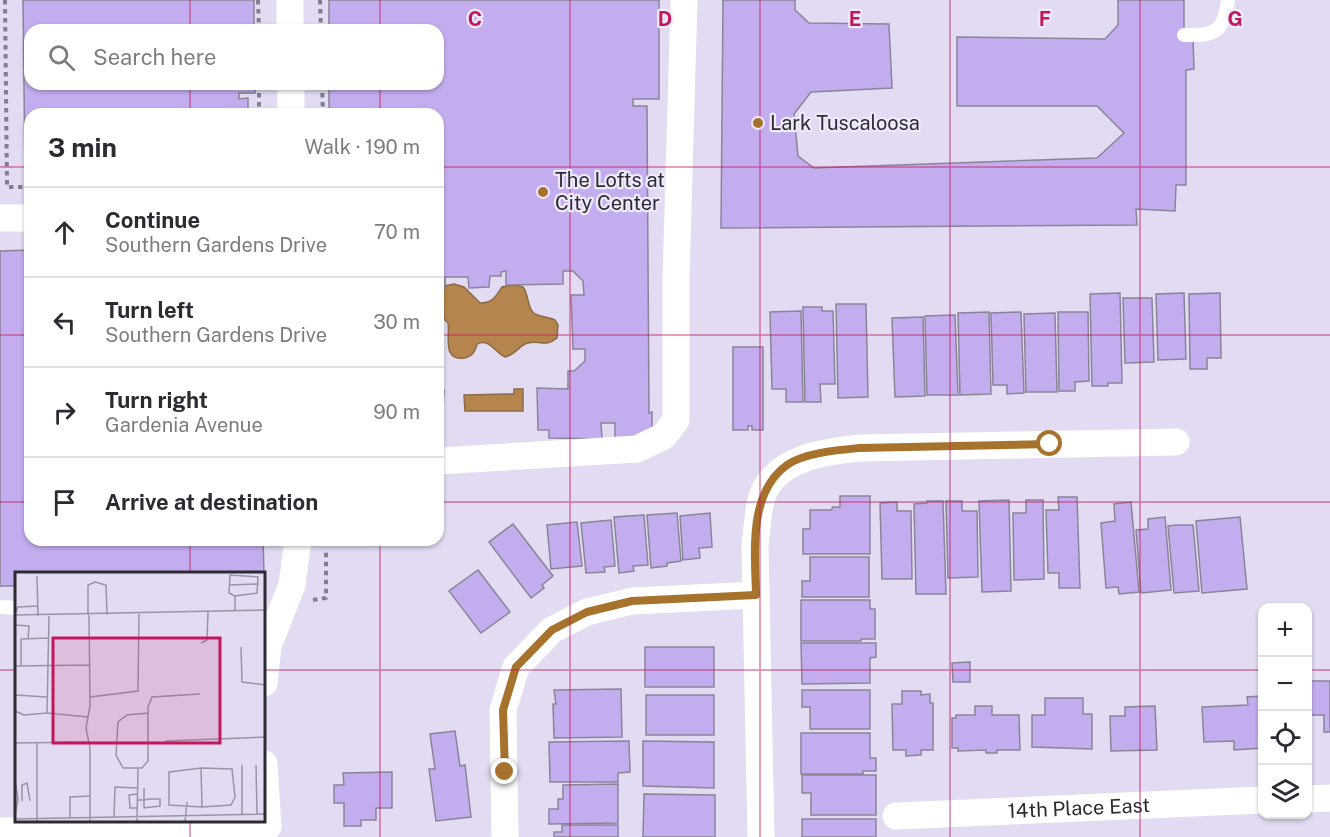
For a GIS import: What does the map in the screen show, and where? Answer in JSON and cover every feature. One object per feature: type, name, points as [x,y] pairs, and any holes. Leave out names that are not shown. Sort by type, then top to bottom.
[{"type":"street","points":[[290,0],[290,24]]},
{"type":"street","points":[[444,461],[637,449],[664,436],[676,420],[676,279],[684,0]]},
{"type":"street","points":[[291,90],[291,108]]},
{"type":"street","points":[[0,218],[24,218]]},
{"type":"street","points":[[761,837],[755,545],[760,508],[767,486],[788,465],[831,451],[859,448],[1176,442]]},
{"type":"street","points":[[266,664],[270,623],[292,585],[297,546]]},
{"type":"street","points":[[505,837],[503,710],[516,667],[552,630],[587,612],[632,601],[756,595]]},
{"type":"street","points":[[0,831],[274,832],[266,778]]},
{"type":"street","points":[[1312,799],[1330,798]]},
{"type":"street","name":"14th Place East","points":[[896,816],[1258,800]]},
{"type":"lane","points":[[1184,35],[1204,36],[1213,33],[1221,26],[1226,15],[1228,0]]},
{"type":"lane","points":[[0,607],[15,608]]},
{"type":"path","points":[[5,0],[7,187],[24,187]]},
{"type":"path","points":[[258,0],[259,24]]},
{"type":"path","points":[[320,0],[321,24]]},
{"type":"path","points":[[259,90],[259,108]]},
{"type":"path","points":[[322,90],[323,108]]},
{"type":"shaded area","points":[[454,284],[464,287],[480,303],[491,301],[502,287],[514,285],[523,287],[532,312],[555,320],[558,325],[557,338],[548,343],[529,342],[505,357],[485,343],[477,344],[469,357],[452,356],[448,346],[448,323],[444,319],[445,286]]},
{"type":"shaded area","points":[[514,389],[523,389],[523,411],[465,411],[464,395],[514,394]]},
{"type":"building","points":[[23,0],[254,0],[254,24],[24,24],[24,86]]},
{"type":"building","name":"The Lofts at City Center","points":[[329,0],[659,0],[659,99],[633,99],[633,106],[647,106],[649,413],[652,412],[652,436],[615,442],[615,423],[601,423],[602,439],[549,438],[549,430],[538,430],[537,388],[568,389],[568,371],[574,371],[585,361],[585,349],[573,349],[571,295],[584,295],[583,281],[573,271],[563,271],[563,284],[506,285],[506,271],[501,272],[501,276],[490,276],[489,287],[469,288],[468,277],[445,277],[444,288],[444,108],[329,108],[329,90],[444,90],[444,24],[329,24]]},
{"type":"building","name":"Lark Tuscaloosa","points":[[723,0],[795,0],[795,10],[809,23],[889,24],[892,88],[811,92],[794,114],[798,156],[814,168],[1097,158],[1124,133],[1097,106],[957,106],[957,37],[1105,39],[1118,25],[1118,0],[1184,0],[1184,39],[1193,39],[1194,69],[1186,70],[1186,185],[1176,185],[1175,211],[1136,209],[1137,225],[721,228]]},
{"type":"building","points":[[24,90],[255,90],[255,93],[239,93],[239,99],[248,98],[248,108],[24,108]]},
{"type":"building","points":[[24,250],[24,546],[263,546],[264,572],[15,572],[15,586],[0,586],[0,251]]},
{"type":"building","points":[[1120,293],[1122,383],[1092,386],[1090,294]]},
{"type":"building","points":[[1184,293],[1186,359],[1158,360],[1156,294]]},
{"type":"building","points":[[1220,293],[1221,358],[1207,358],[1207,369],[1190,369],[1189,294]]},
{"type":"building","points":[[1123,298],[1152,298],[1154,362],[1125,363]]},
{"type":"building","points":[[836,304],[866,304],[868,397],[838,398]]},
{"type":"building","points":[[803,307],[822,307],[822,311],[833,311],[835,384],[820,384],[821,402],[805,402]]},
{"type":"building","points":[[801,311],[803,402],[786,402],[786,389],[772,389],[770,312]]},
{"type":"building","points":[[989,312],[991,394],[960,395],[958,313]]},
{"type":"building","points":[[1021,312],[1024,393],[1007,394],[1007,385],[993,385],[991,313]]},
{"type":"building","points":[[1058,312],[1088,312],[1089,381],[1075,382],[1075,391],[1059,391]]},
{"type":"building","points":[[1055,313],[1057,392],[1026,392],[1024,314]]},
{"type":"building","points":[[955,315],[958,395],[927,395],[925,316]]},
{"type":"building","points":[[923,317],[925,396],[895,397],[892,318]]},
{"type":"building","points":[[733,347],[763,347],[763,430],[752,430],[752,426],[748,426],[748,430],[733,430]]},
{"type":"building","points":[[840,496],[870,496],[870,554],[803,554],[803,529],[810,529],[810,510],[831,510],[833,507],[840,507]]},
{"type":"building","points":[[1058,497],[1077,497],[1080,588],[1059,588],[1059,573],[1048,573],[1046,510],[1059,510]]},
{"type":"building","points":[[1009,500],[1011,591],[982,592],[979,501]]},
{"type":"building","points":[[1026,500],[1043,500],[1044,579],[1014,580],[1013,513],[1026,513]]},
{"type":"building","points":[[927,501],[943,501],[946,594],[916,594],[914,504],[927,503]]},
{"type":"building","points":[[946,501],[962,501],[962,511],[977,511],[978,577],[948,578]]},
{"type":"building","points":[[897,502],[897,511],[911,511],[912,579],[882,579],[880,503]]},
{"type":"building","points":[[1131,502],[1139,592],[1119,594],[1118,587],[1106,588],[1101,523],[1115,521],[1114,504]]},
{"type":"building","points":[[677,513],[681,561],[651,568],[647,515]]},
{"type":"building","points":[[710,513],[712,547],[699,548],[700,558],[683,560],[680,516]]},
{"type":"building","points":[[644,515],[648,565],[633,566],[634,571],[619,573],[614,517]]},
{"type":"building","points":[[1165,517],[1171,590],[1141,593],[1136,530],[1148,529],[1148,519]]},
{"type":"building","points":[[1240,517],[1247,589],[1202,593],[1196,521]]},
{"type":"building","points":[[611,520],[615,566],[604,567],[605,572],[586,573],[581,523]]},
{"type":"building","points":[[577,522],[582,566],[551,569],[547,525]]},
{"type":"building","points":[[513,524],[553,576],[542,585],[544,588],[531,598],[489,542]]},
{"type":"building","points":[[1193,525],[1199,591],[1174,593],[1168,526]]},
{"type":"building","points":[[810,557],[869,557],[869,597],[802,597],[802,581],[810,581]]},
{"type":"building","points":[[478,570],[510,612],[481,633],[449,591]]},
{"type":"building","points":[[801,600],[870,600],[870,609],[875,609],[875,639],[801,641]]},
{"type":"building","points":[[801,643],[876,643],[876,657],[870,658],[870,683],[802,684]]},
{"type":"building","points":[[645,647],[714,647],[714,687],[645,687]]},
{"type":"building","points":[[970,662],[970,682],[953,682],[952,663]]},
{"type":"building","points":[[1312,681],[1330,681],[1330,732],[1324,732],[1324,715],[1312,715]]},
{"type":"building","points":[[621,689],[622,737],[554,738],[553,704],[556,704],[554,690]]},
{"type":"building","points":[[802,690],[870,690],[870,729],[810,729],[810,707],[802,707]]},
{"type":"building","points":[[902,691],[921,691],[921,695],[930,694],[930,703],[933,703],[933,750],[921,750],[921,755],[906,756],[906,750],[893,750],[892,704],[902,704]]},
{"type":"building","points":[[646,695],[714,695],[714,735],[646,735]]},
{"type":"building","points":[[1258,696],[1258,748],[1234,750],[1234,741],[1204,742],[1202,707],[1248,705],[1247,697]]},
{"type":"building","points":[[1045,698],[1083,698],[1083,714],[1092,714],[1092,749],[1032,747],[1032,715],[1045,715]]},
{"type":"building","points":[[975,706],[992,706],[992,715],[1019,715],[1020,750],[997,750],[997,753],[986,753],[986,750],[958,751],[958,748],[952,748],[952,718],[956,718],[956,715],[975,715]]},
{"type":"building","points":[[1155,706],[1157,750],[1111,751],[1110,716],[1125,716],[1125,707]]},
{"type":"building","points":[[455,731],[460,766],[465,765],[471,817],[436,821],[429,769],[435,769],[430,734]]},
{"type":"building","points":[[801,733],[870,733],[870,758],[876,758],[876,771],[863,771],[863,774],[801,774]]},
{"type":"building","points":[[629,741],[630,772],[618,773],[618,782],[550,782],[549,742]]},
{"type":"building","points":[[643,741],[714,742],[714,788],[643,786]]},
{"type":"building","points":[[392,772],[392,808],[376,808],[376,820],[361,820],[361,826],[344,826],[344,803],[334,803],[334,785],[344,785],[343,773]]},
{"type":"building","points":[[802,775],[876,775],[876,815],[811,815],[811,793],[802,793]]},
{"type":"building","points":[[618,784],[618,823],[549,824],[549,809],[558,809],[558,799],[563,799],[563,785]]},
{"type":"building","points":[[644,794],[715,795],[715,837],[643,837]]},
{"type":"building","points":[[802,819],[876,819],[876,837],[802,837]]},
{"type":"building","points":[[562,825],[618,825],[618,837],[554,837],[554,832],[562,832]]},
{"type":"place","name":"Lark Tuscaloosa","points":[[758,123]]},
{"type":"place","name":"The Lofts at City Center","points":[[543,192]]},
{"type":"route","points":[[505,772],[503,710],[516,667],[552,630],[587,612],[632,601],[756,595],[755,545],[760,508],[767,486],[788,465],[831,451],[859,448],[1050,444]]}]
